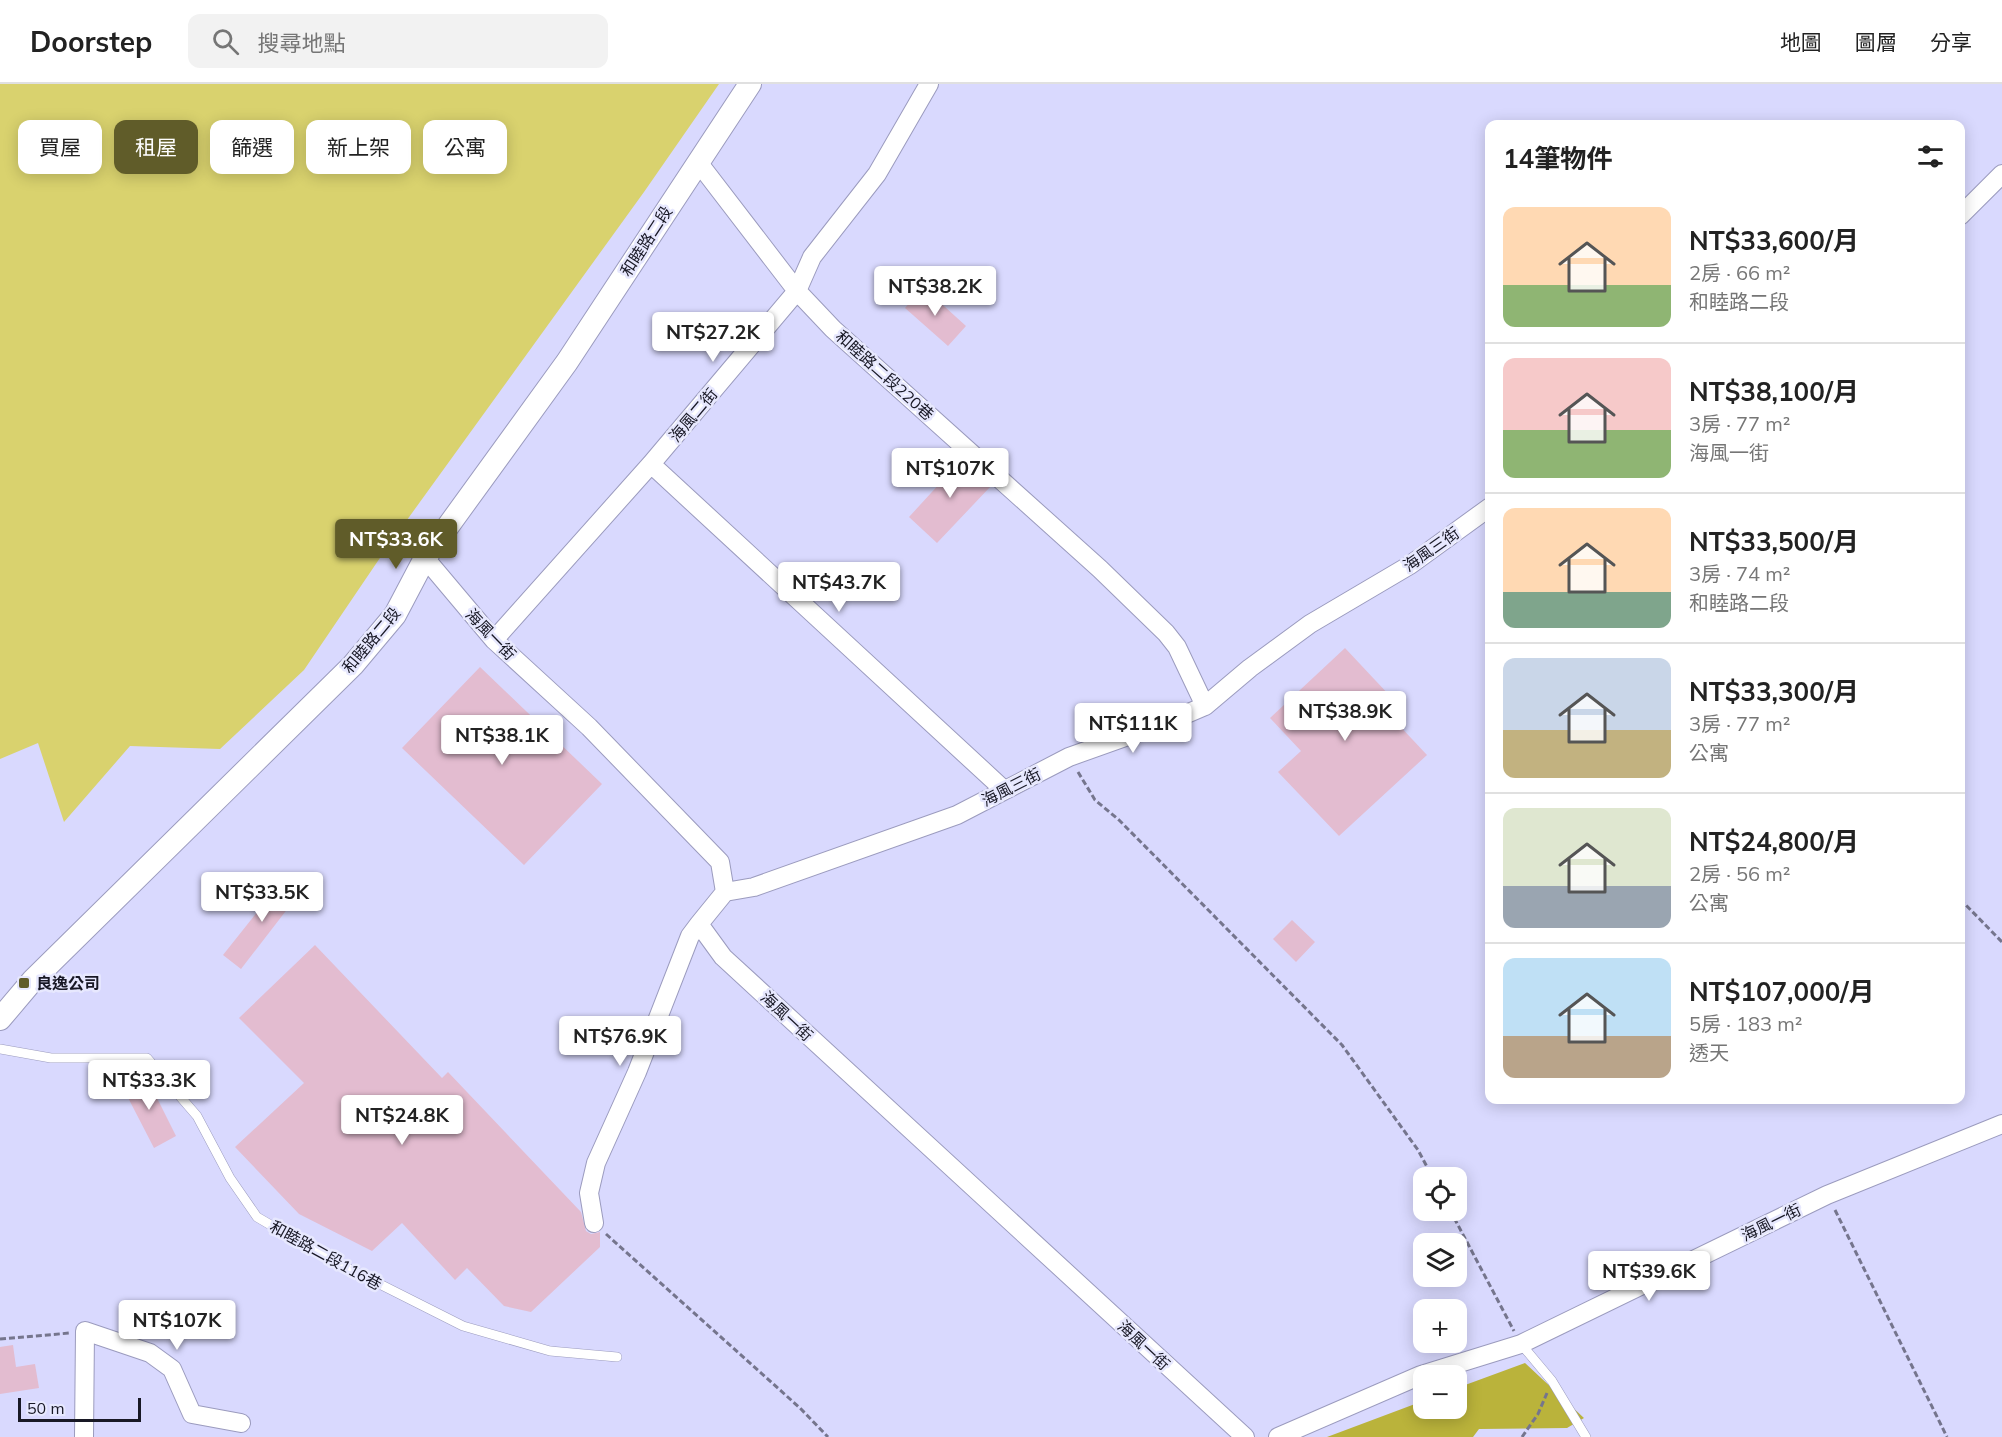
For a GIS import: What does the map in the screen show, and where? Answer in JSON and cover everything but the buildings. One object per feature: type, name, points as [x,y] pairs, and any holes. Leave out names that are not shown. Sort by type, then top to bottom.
[{"type":"street","name":"和睦路二段","points":[[0,1019],[33,980],[352,665],[395,615],[425,558],[567,362],[750,84]]},
{"type":"street","name":"海風二街","points":[[494,640],[651,464],[797,291],[812,257],[878,174],[929,84]]},
{"type":"street","name":"和睦路二段220巷","points":[[698,162],[797,291],[833,329],[1083,554],[1166,633],[1177,647],[1205,706]]},
{"type":"street","points":[[1965,211],[2002,174]]},
{"type":"street","points":[[651,464],[1004,789]]},
{"type":"street","name":"海風三街","points":[[725,892],[754,887],[957,815],[1069,757],[1170,722],[1205,706],[1250,668],[1310,624],[1410,565],[1485,511]]},
{"type":"street","name":"海風一街","points":[[425,558],[494,640],[589,727],[720,862],[725,892]]},
{"type":"street","points":[[594,1223],[589,1193],[596,1163],[637,1072],[690,936],[725,892]]},
{"type":"street","name":"海風一街","points":[[699,924],[723,957],[1245,1437]]},
{"type":"street","name":"海風一街","points":[[1278,1437],[1421,1375],[1521,1344],[1827,1195],[2002,1124]]},
{"type":"street","points":[[84,1437],[85,1331],[150,1353],[172,1370],[192,1414],[241,1423]]},
{"type":"lane","name":"和睦路二段116巷","points":[[0,1049],[51,1058],[147,1059],[197,1116],[230,1178],[257,1217],[320,1254],[463,1326],[550,1351],[617,1357]]},
{"type":"lane","points":[[1521,1344],[1552,1381],[1586,1437]]},
{"type":"path","points":[[1069,757],[1095,800],[1119,820],[1342,1045],[1418,1150],[1427,1167]]},
{"type":"path","points":[[1965,904],[2002,942]]},
{"type":"path","points":[[1827,1195],[1947,1437]]},
{"type":"path","points":[[1456,1221],[1521,1344]]},
{"type":"path","points":[[594,1223],[800,1408],[828,1437]]},
{"type":"path","points":[[0,1339],[85,1331]]},
{"type":"path","points":[[1522,1437],[1538,1414],[1552,1381]]},
{"type":"shaded area","points":[[0,84],[719,84],[644,192],[386,549],[304,670],[220,749],[130,746],[64,822],[38,743],[0,759]]},
{"type":"shaded area","points":[[1525,1363],[1584,1418],[1567,1428],[1479,1429],[1473,1437],[1327,1437],[1413,1405],[1413,1419],[1467,1419],[1467,1384]]},
{"type":"place","name":"良逸公司","points":[[24,983]]}]
